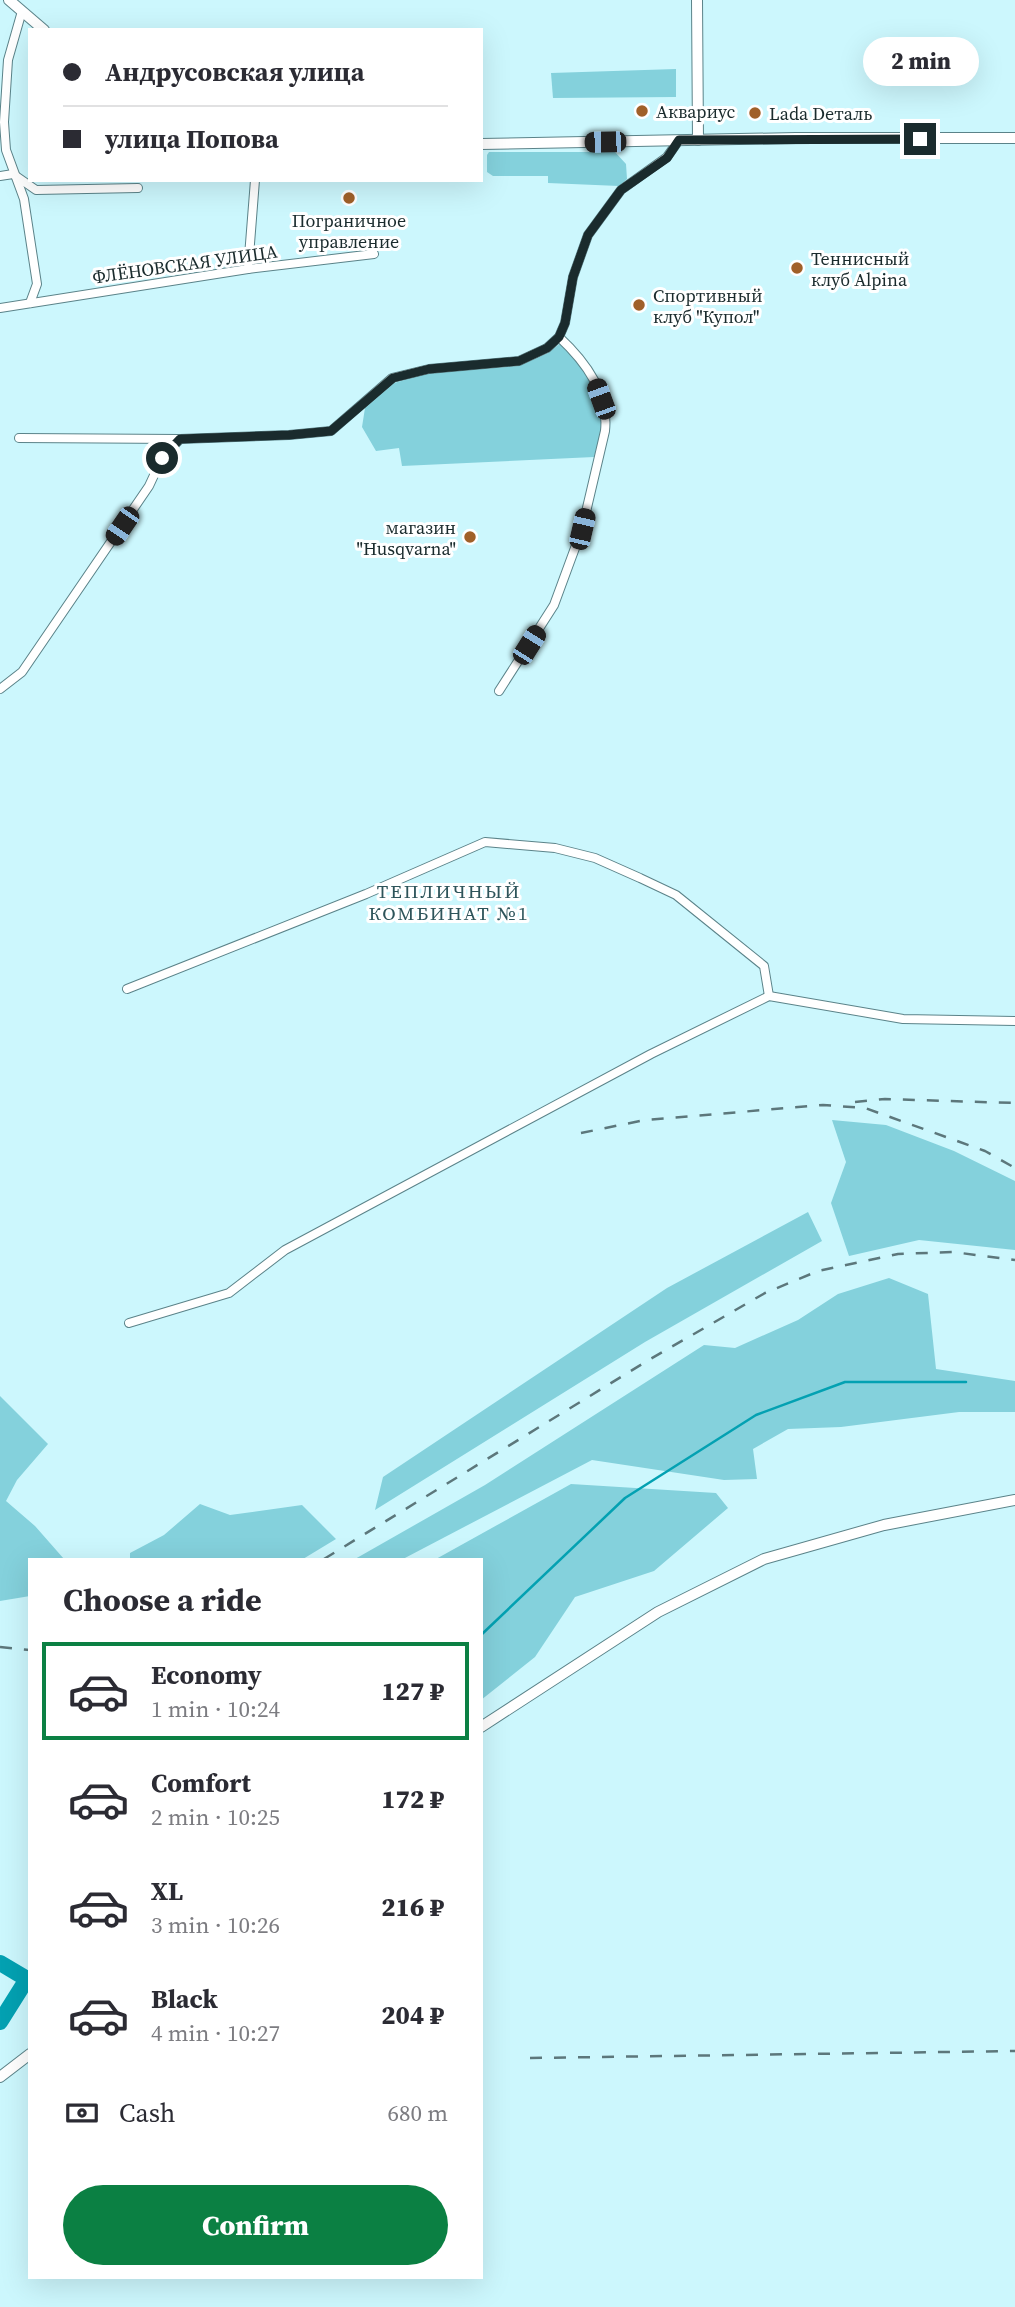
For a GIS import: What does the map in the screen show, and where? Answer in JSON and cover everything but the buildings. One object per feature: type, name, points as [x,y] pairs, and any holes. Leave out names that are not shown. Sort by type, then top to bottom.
[{"type":"street","points":[[9,0],[42,28]]},
{"type":"street","points":[[697,0],[698,139]]},
{"type":"street","points":[[22,11],[8,61],[4,122],[6,150],[24,199],[37,284],[30,303]]},
{"type":"street","points":[[483,144],[698,139],[1015,138]]},
{"type":"street","points":[[19,438],[180,439],[331,431],[393,378],[429,369],[519,361],[547,348],[559,337],[565,323],[573,277],[588,235],[621,190],[667,158],[679,140]]},
{"type":"street","points":[[0,176],[13,174],[36,190],[138,188]]},
{"type":"street","points":[[248,269],[255,182]]},
{"type":"street","name":"ФЛЁНОВСКАЯ УЛИЦА","points":[[0,308],[248,269],[374,254]]},
{"type":"street","points":[[499,691],[554,605],[582,529],[605,431],[607,415],[595,382],[578,354],[559,337]]},
{"type":"street","points":[[0,689],[22,672],[149,486],[162,458],[180,439]]},
{"type":"street","points":[[127,989],[366,894],[485,842],[555,848],[595,858],[676,895],[764,967],[769,996]]},
{"type":"street","points":[[129,1323],[229,1293],[285,1250],[651,1054],[769,996],[903,1019],[1015,1021]]},
{"type":"street","points":[[483,1726],[658,1612],[764,1559],[884,1525],[1015,1500]]},
{"type":"street","points":[[0,2077],[28,2056]]},
{"type":"shaded area","points":[[676,69],[676,97],[553,98],[551,73]]},
{"type":"shaded area","points":[[489,152],[615,152],[626,164],[627,179],[619,186],[548,183],[548,176],[493,176],[487,172]]},
{"type":"shaded area","points":[[561,343],[582,368],[594,388],[601,408],[602,424],[594,457],[402,466],[399,448],[376,451],[362,427],[365,408],[394,383],[429,373],[519,366],[548,353]]},
{"type":"shaded area","points":[[832,1120],[886,1125],[954,1151],[1015,1181],[1015,1250],[919,1240],[849,1256],[831,1203],[846,1162]]},
{"type":"shaded area","points":[[808,1212],[822,1241],[645,1342],[375,1510],[383,1477],[667,1288]]},
{"type":"shaded area","points":[[889,1278],[928,1294],[936,1369],[1015,1381],[1015,1412],[959,1412],[841,1427],[788,1429],[753,1449],[757,1479],[724,1480],[592,1460],[405,1558],[357,1558],[485,1485],[704,1345],[735,1348],[798,1320],[838,1294]]},
{"type":"shaded area","points":[[0,1396],[48,1444],[17,1480],[6,1501],[35,1526],[63,1558],[28,1558],[28,1596],[0,1601]]},
{"type":"shaded area","points":[[571,1484],[716,1493],[728,1508],[654,1571],[575,1597],[535,1657],[483,1698],[483,1558],[438,1558]]},
{"type":"shaded area","points":[[200,1504],[230,1515],[302,1505],[336,1539],[305,1558],[130,1558],[130,1553],[164,1535]]},
{"type":"waterway","points":[[483,1633],[625,1498],[756,1415],[845,1382],[966,1382]]},
{"type":"waterway","points":[[0,1963],[27,1979],[0,2022]]},
{"type":"railway","points":[[855,1102],[885,1099],[1015,1103]]},
{"type":"railway","points":[[581,1133],[645,1120],[823,1105],[865,1108],[985,1151],[1015,1168]]},
{"type":"railway","points":[[326,1558],[647,1361],[765,1293],[818,1271],[898,1254],[953,1252],[1015,1260]]},
{"type":"railway","points":[[0,1647],[28,1650]]},
{"type":"railway","points":[[530,2058],[1015,2051]]},
{"type":"place","name":"Аквариус","points":[[642,111]]},
{"type":"place","name":"Lada Dеталь","points":[[755,113]]},
{"type":"place","name":"Пограничное управление","points":[[349,198]]},
{"type":"place","name":"Теннисный клуб Alpina","points":[[797,268]]},
{"type":"place","name":"Спортивный клуб \"Купол\"","points":[[639,305]]},
{"type":"place","name":"магазин \"Husqvarna\"","points":[[470,537]]},
{"type":"district","name":"ТЕПЛИЧНЫЙ КОМБИНАТ №1","points":[[449,902]]},
{"type":"route","points":[[162,458],[180,439],[331,431],[393,378],[429,369],[519,361],[547,348],[559,337],[565,323],[573,277],[588,235],[621,190],[667,158],[679,140],[920,139]]}]
